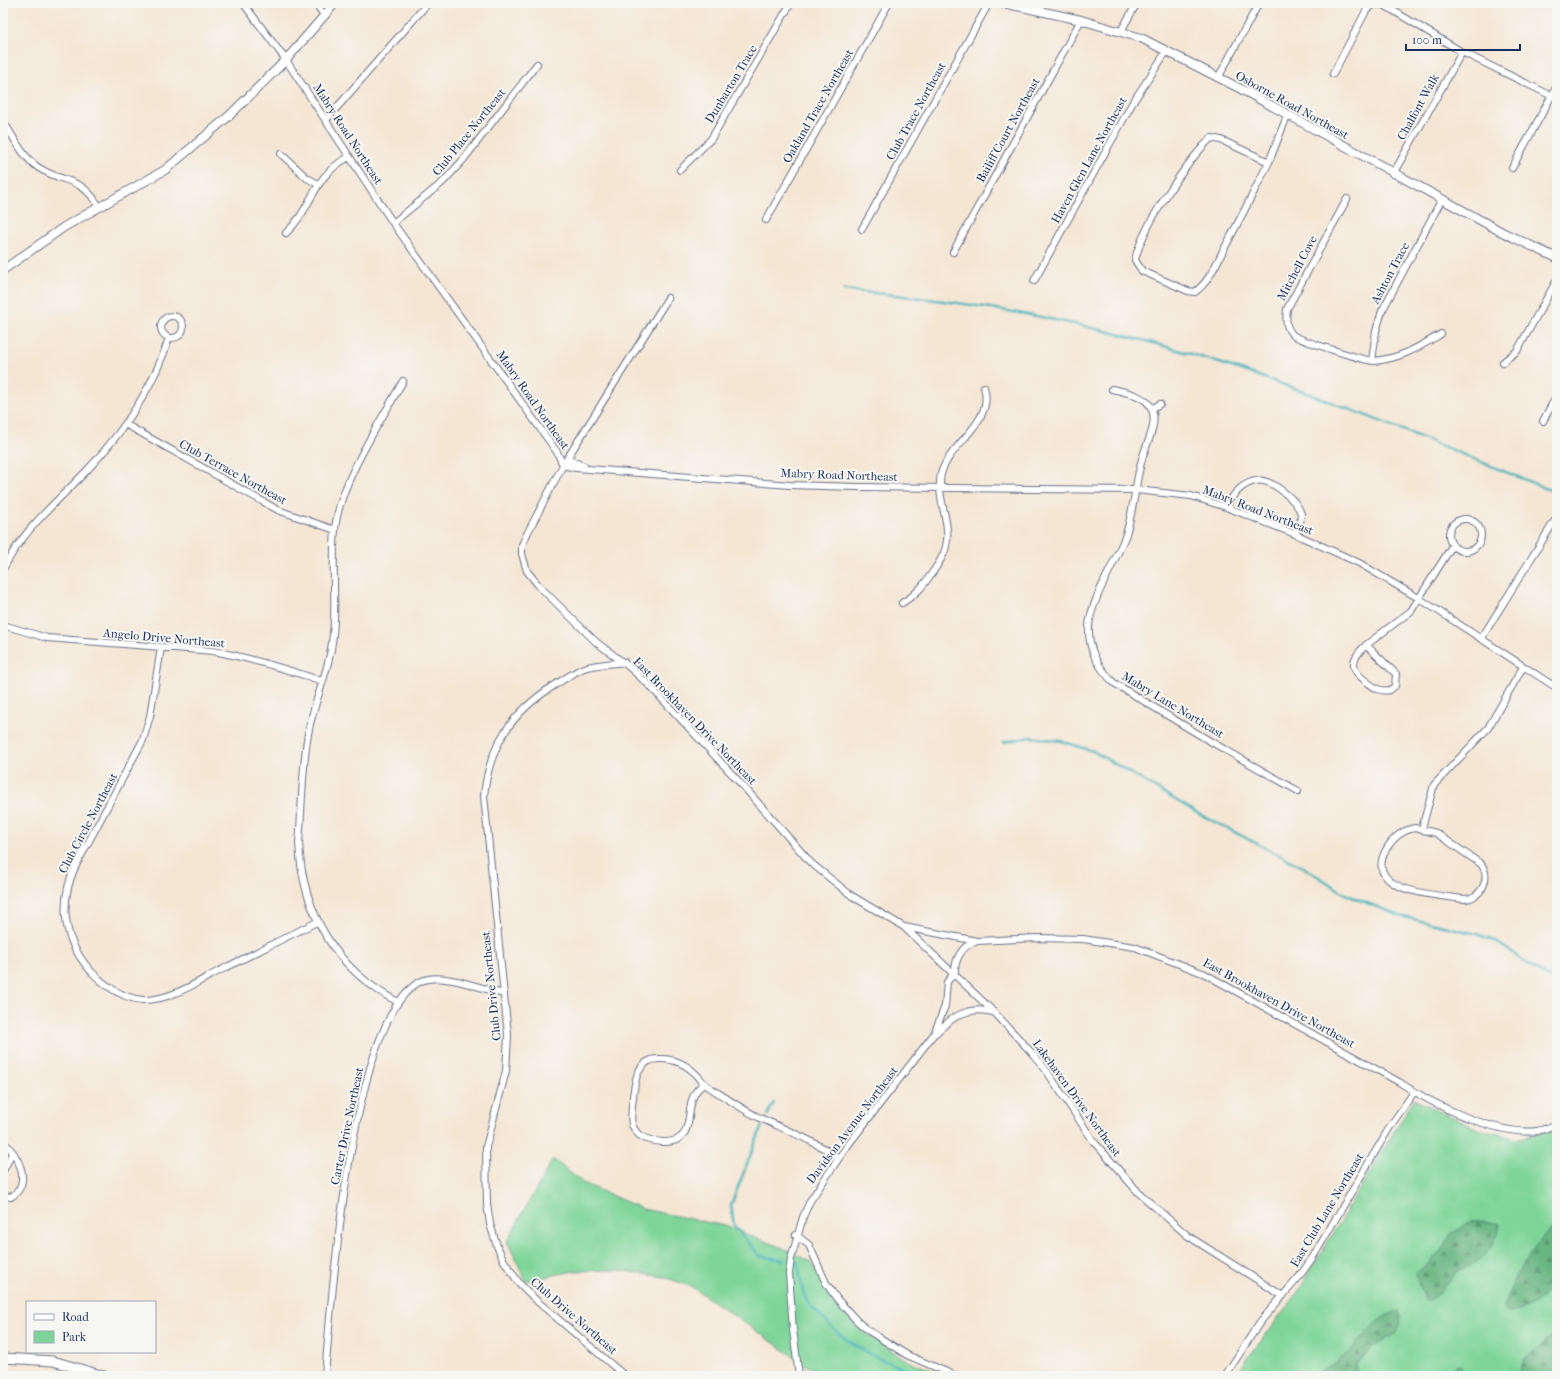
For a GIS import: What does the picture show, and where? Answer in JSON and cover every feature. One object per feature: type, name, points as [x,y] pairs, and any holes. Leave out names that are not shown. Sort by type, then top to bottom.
[{"type":"main road","points":[[3,1358],[53,1361],[98,1375]]},
{"type":"street","name":"Mabry Road Northeast","points":[[243,3],[286,60],[393,223],[548,440],[563,465],[599,470],[790,485],[1136,490],[1191,496],[1226,507],[1295,534],[1359,563],[1420,599],[1557,688]]},
{"type":"street","points":[[315,3],[325,16]]},
{"type":"street","points":[[3,270],[64,226],[165,170],[229,116],[286,60],[335,3]]},
{"type":"street","points":[[326,120],[428,3]]},
{"type":"street","name":"Dunbarton Trace","points":[[680,170],[711,140],[792,3]]},
{"type":"street","name":"Oakland Trace Northeast","points":[[766,220],[889,3]]},
{"type":"street","name":"Club Trace Northeast","points":[[862,229],[989,3]]},
{"type":"street","name":"Osborne Road Northeast","points":[[1003,3],[1081,20],[1141,38],[1218,78],[1502,232],[1557,258]]},
{"type":"street","points":[[1120,31],[1136,3]]},
{"type":"street","points":[[1218,78],[1259,3]]},
{"type":"street","points":[[1333,74],[1366,11],[1373,4],[1384,5],[1462,52],[1552,96]]},
{"type":"street","name":"Bailiff Court Northeast","points":[[953,252],[1081,20]]},
{"type":"street","name":"Haven Glen Lane Northeast","points":[[1034,281],[1133,102],[1166,52]]},
{"type":"street","name":"Chalfont Walk","points":[[1393,174],[1462,52]]},
{"type":"street","name":"Club Place Northeast","points":[[393,223],[443,182],[464,159],[537,64]]},
{"type":"street","points":[[1512,168],[1557,86]]},
{"type":"street","points":[[1269,162],[1221,140],[1211,138],[1177,179],[1139,245],[1135,260],[1142,271],[1188,291],[1195,292],[1204,286],[1269,162],[1287,116]]},
{"type":"street","points":[[3,121],[20,147],[37,167],[77,183],[87,190],[99,207]]},
{"type":"street","points":[[281,154],[307,178],[318,184]]},
{"type":"street","points":[[286,233],[302,214],[318,184],[332,168],[349,157]]},
{"type":"street","name":"Mitchell Cove","points":[[1347,199],[1287,309],[1286,320],[1288,328],[1293,335],[1305,341],[1372,361],[1404,355],[1441,334]]},
{"type":"street","name":"Ashton Trace","points":[[1372,361],[1376,331],[1382,311],[1442,199]]},
{"type":"street","points":[[1503,362],[1517,351],[1557,280]]},
{"type":"street","name":"East Brookhaven Drive Northeast","points":[[668,298],[563,465],[522,545],[524,563],[527,571],[539,586],[596,642],[624,662],[649,685],[744,787],[811,863],[852,896],[904,927],[978,941],[1037,938],[1083,940],[1135,947],[1205,974],[1444,1108],[1493,1126],[1527,1132],[1545,1130],[1557,1124]]},
{"type":"street","points":[[3,569],[24,534],[111,444],[153,381],[169,338]]},
{"type":"street","points":[[398,1002],[375,988],[354,972],[331,944],[317,922],[303,882],[299,843],[307,736],[313,708],[331,652],[336,622],[334,530],[339,506],[348,481],[404,381]]},
{"type":"street","points":[[902,603],[920,591],[944,553],[948,540],[940,488],[941,475],[949,457],[968,435],[983,411],[986,396],[984,387]]},
{"type":"street","points":[[1112,389],[1137,396],[1146,402],[1152,409],[1160,404]]},
{"type":"street","points":[[1543,422],[1557,395]]},
{"type":"street","name":"Mabry Lane Northeast","points":[[1152,409],[1152,429],[1137,477],[1136,490],[1126,534],[1096,602],[1089,626],[1091,650],[1099,666],[1114,683],[1131,695],[1298,791]]},
{"type":"street","name":"Club Terrace Northeast","points":[[125,424],[278,510],[334,530]]},
{"type":"street","points":[[567,459],[573,463],[599,470]]},
{"type":"street","points":[[1226,507],[1242,486],[1262,480],[1271,484],[1290,498],[1301,514],[1300,524],[1295,534]]},
{"type":"street","points":[[1481,639],[1557,517]]},
{"type":"street","points":[[1469,520],[1481,528],[1481,540],[1474,550],[1466,552],[1452,546],[1449,541],[1449,530],[1456,522],[1469,520]]},
{"type":"street","points":[[1366,645],[1396,674],[1395,686],[1390,690],[1376,690],[1357,675],[1353,668],[1354,659],[1366,645],[1411,611],[1420,599],[1452,546]]},
{"type":"street","name":"Angelo Drive Northeast","points":[[3,625],[47,638],[213,651],[270,664],[322,681]]},
{"type":"street","name":"Club Circle Northeast","points":[[161,648],[150,716],[143,740],[76,867],[68,886],[65,916],[70,936],[78,955],[92,973],[111,988],[135,998],[152,999],[179,991],[317,922]]},
{"type":"street","name":"Club Drive Northeast","points":[[624,662],[584,668],[538,696],[510,723],[499,740],[491,758],[485,783],[484,810],[508,1035],[506,1071],[486,1147],[487,1204],[490,1224],[504,1261],[519,1283],[543,1306],[625,1376]]},
{"type":"street","points":[[1422,828],[1434,785],[1488,728],[1524,667]]},
{"type":"street","points":[[1422,828],[1436,833],[1481,864],[1485,870],[1485,879],[1481,891],[1477,895],[1472,898],[1464,899],[1412,891],[1393,884],[1385,877],[1381,866],[1382,861],[1386,850],[1394,838],[1409,829],[1422,828]]},
{"type":"street","name":"Lakehaven Drive Northeast","points":[[904,927],[994,1012],[1046,1070],[1094,1142],[1139,1193],[1194,1240],[1283,1296]]},
{"type":"street","points":[[947,982],[955,975],[955,968],[962,951],[970,944],[978,941]]},
{"type":"street","name":"Davidson Avenue Northeast","points":[[934,1034],[945,1006],[947,982],[943,965]]},
{"type":"street","name":"Carter Drive Northeast","points":[[325,1376],[338,1236],[354,1138],[367,1076],[386,1024],[398,1002],[416,984],[433,978],[444,979],[504,994]]},
{"type":"street","name":"Davidson Avenue Northeast","points":[[799,1376],[790,1279],[790,1259],[796,1235],[810,1201],[839,1158],[934,1034],[950,1019],[966,1011],[975,1009],[994,1012]]},
{"type":"street","points":[[705,1084],[699,1086],[695,1092],[691,1102],[688,1126],[679,1138],[670,1142],[654,1141],[645,1139],[635,1130],[632,1124],[632,1114],[637,1073],[646,1063],[658,1059],[672,1060],[688,1068],[705,1084],[757,1116],[819,1144],[839,1158]]},
{"type":"street","name":"East Club Lane Northeast","points":[[1225,1376],[1260,1322],[1283,1296],[1313,1257],[1391,1125],[1414,1092]]},
{"type":"street","points":[[3,1142],[20,1164],[22,1179],[13,1196],[3,1196]]},
{"type":"street","points":[[3,1171],[12,1152]]},
{"type":"street","points":[[796,1235],[809,1245],[826,1283],[837,1299],[857,1321],[869,1331],[907,1355],[956,1376]]},
{"type":"green space","points":[[1414,1099],[1471,1126],[1516,1139],[1557,1129],[1557,1376],[1234,1376],[1296,1295]]},
{"type":"green space","points":[[553,1159],[583,1183],[643,1209],[725,1226],[783,1248],[810,1261],[856,1327],[906,1360],[947,1376],[832,1376],[809,1367],[692,1287],[664,1277],[618,1270],[574,1271],[526,1281],[507,1241]]},
{"type":"green space","points":[[1472,1221],[1485,1221],[1500,1224],[1494,1243],[1482,1258],[1457,1273],[1435,1297],[1426,1302],[1416,1273],[1428,1264],[1442,1249],[1450,1235]]},
{"type":"green space","points":[[1557,1224],[1557,1281],[1542,1297],[1530,1305],[1516,1311],[1509,1312],[1504,1308],[1512,1284],[1524,1262]]},
{"type":"green space","points":[[1399,1311],[1401,1317],[1397,1333],[1373,1348],[1356,1364],[1358,1376],[1312,1376],[1337,1362],[1376,1323],[1390,1314]]},
{"type":"green space","points":[[1557,1332],[1557,1376],[1518,1376],[1524,1359]]},
{"type":"green space","points":[[1456,1365],[1462,1368],[1457,1376],[1444,1376]]},
{"type":"waterway","points":[[844,290],[923,298],[1002,310],[1080,325],[1157,344],[1208,359],[1309,394],[1409,432],[1557,493]]},
{"type":"waterway","points":[[1004,742],[1031,737],[1061,741],[1093,751],[1199,814],[1305,868],[1347,895],[1400,916],[1477,934],[1498,943],[1557,984]]},
{"type":"waterway","points":[[768,1115],[774,1102]]},
{"type":"waterway","points":[[762,1126],[731,1205],[734,1226],[760,1256],[784,1260]]},
{"type":"waterway","points":[[796,1263],[798,1263],[802,1287],[807,1301],[841,1336],[882,1360],[927,1376]]}]
